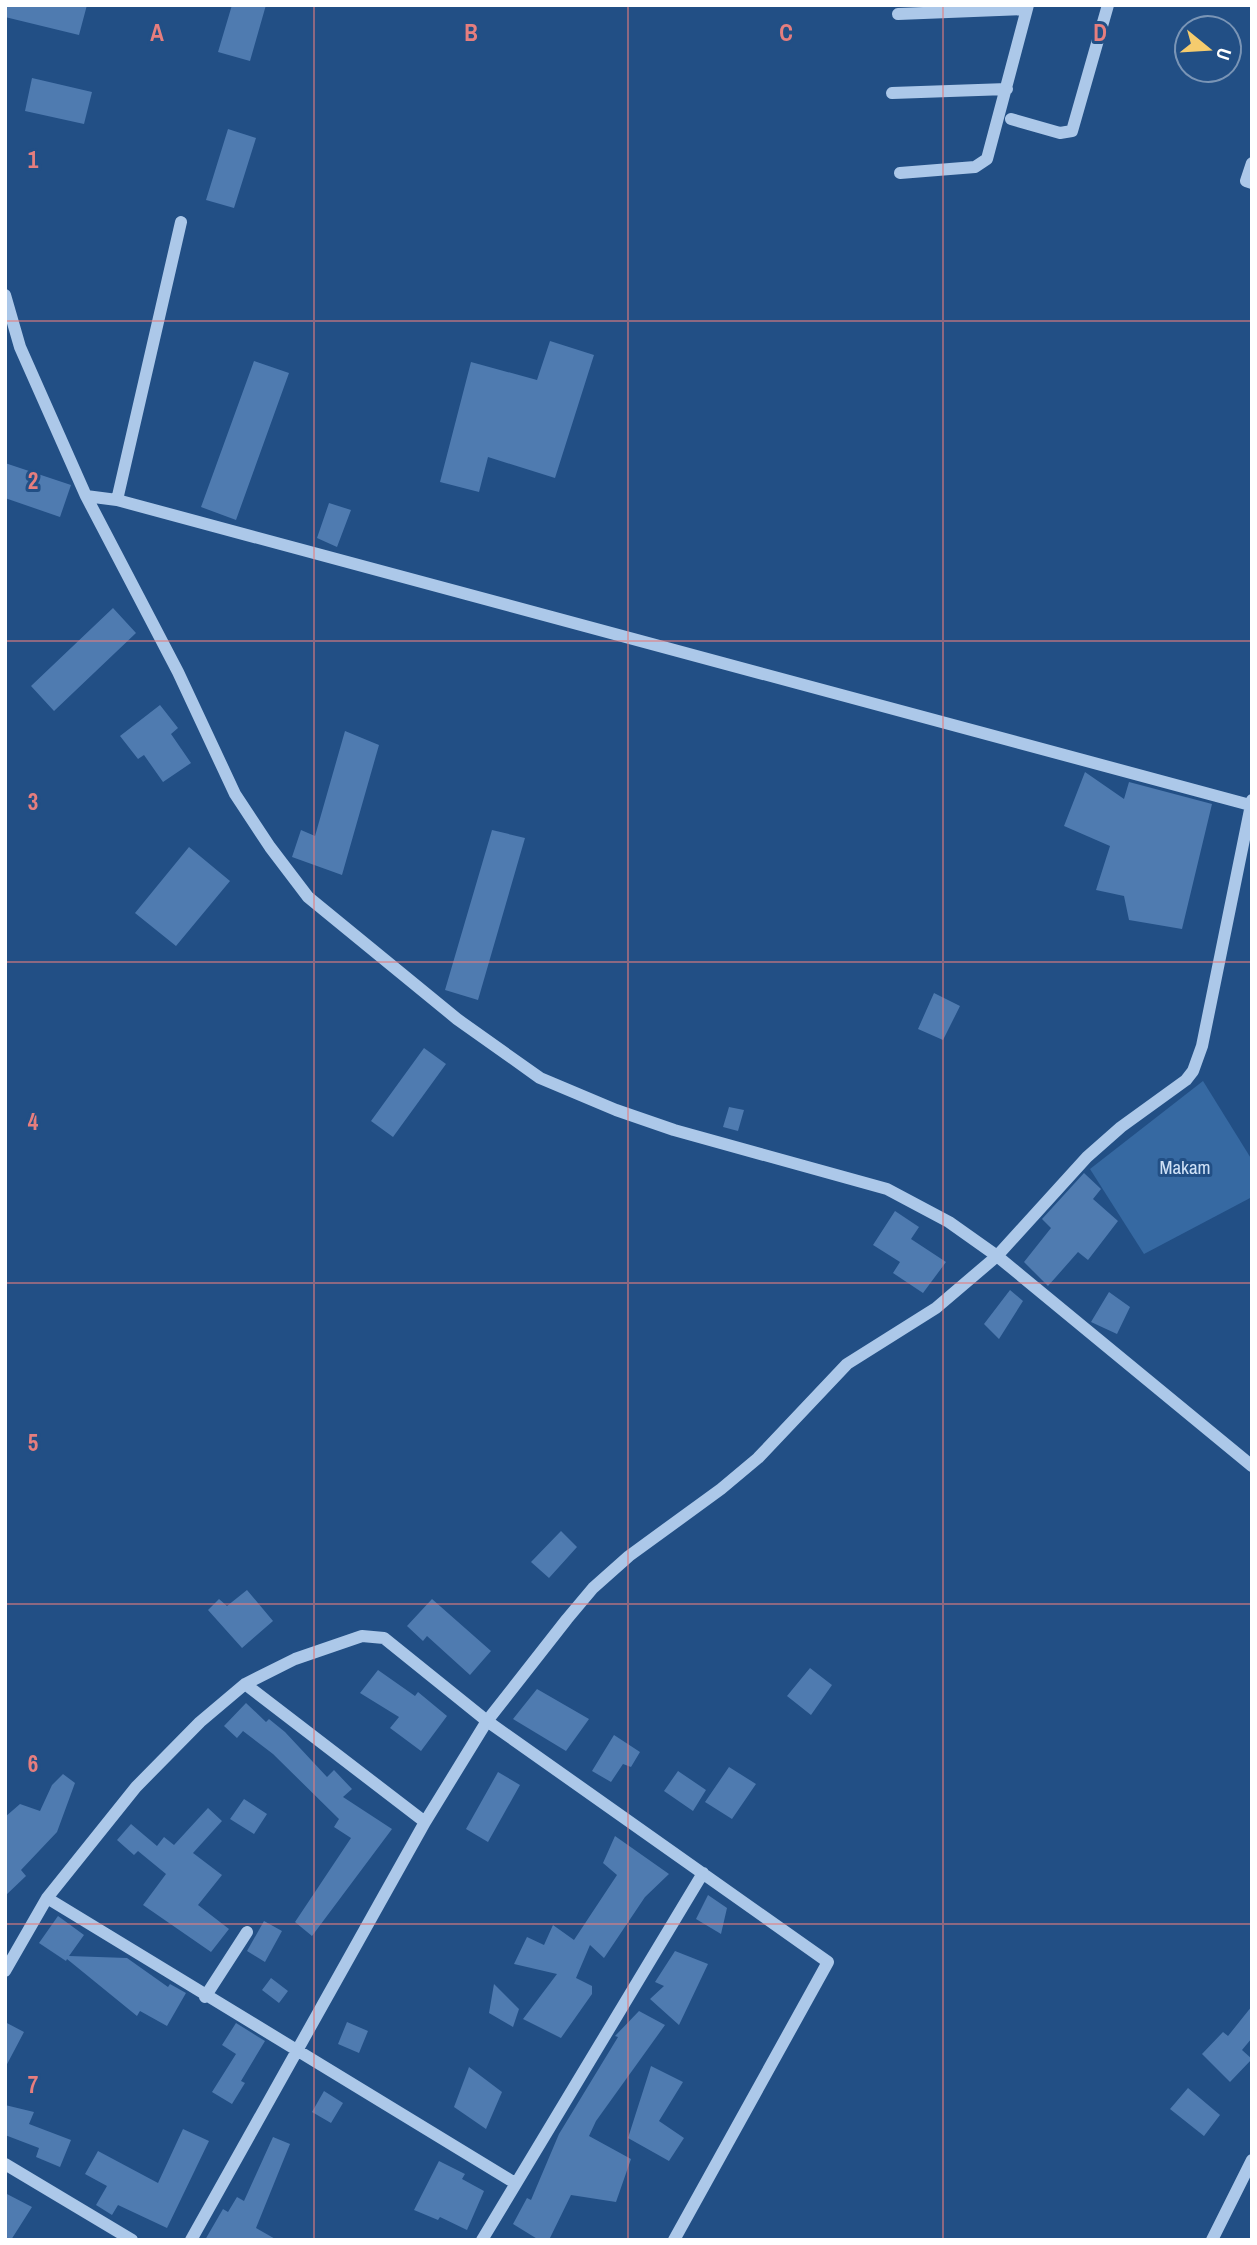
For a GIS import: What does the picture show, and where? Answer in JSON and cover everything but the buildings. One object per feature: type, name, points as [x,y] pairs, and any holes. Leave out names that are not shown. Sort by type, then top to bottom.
[{"type":"street","points":[[1012,119],[1065,134],[1075,127],[1108,5]]},
{"type":"street","points":[[898,14],[1028,7],[990,154],[981,166],[900,173]]},
{"type":"street","points":[[892,93],[1007,89]]},
{"type":"street","points":[[1252,163],[1246,181],[1252,183]]},
{"type":"street","points":[[117,500],[181,222]]},
{"type":"street","points":[[5,295],[20,348],[86,496],[178,672],[235,794],[308,897],[381,958],[540,1078],[616,1110],[674,1130],[887,1189],[949,1222],[997,1256],[1252,1466]]},
{"type":"street","points":[[86,496],[117,500],[1251,803],[1249,828],[1202,1046],[1194,1071],[1087,1157],[997,1256],[936,1308],[847,1364],[758,1458],[722,1489],[629,1556],[593,1588],[488,1721],[425,1822],[191,2240]]},
{"type":"street","points":[[5,1972],[47,1898],[136,1787],[200,1723],[245,1684],[295,1659],[372,1635],[384,1638],[488,1721],[828,1962],[674,2240]]},
{"type":"street","points":[[245,1684],[425,1822]]},
{"type":"street","points":[[482,2240],[703,1873]]},
{"type":"street","points":[[47,1898],[205,1997],[300,2049],[515,2183]]},
{"type":"street","points":[[205,1997],[247,1932]]},
{"type":"street","points":[[1212,2240],[1252,2160]]},
{"type":"street","points":[[5,2164],[132,2240]]},
{"type":"green space","name":"Makam","points":[[1203,1081],[1252,1160],[1252,1197],[1144,1254],[1090,1169]]}]
